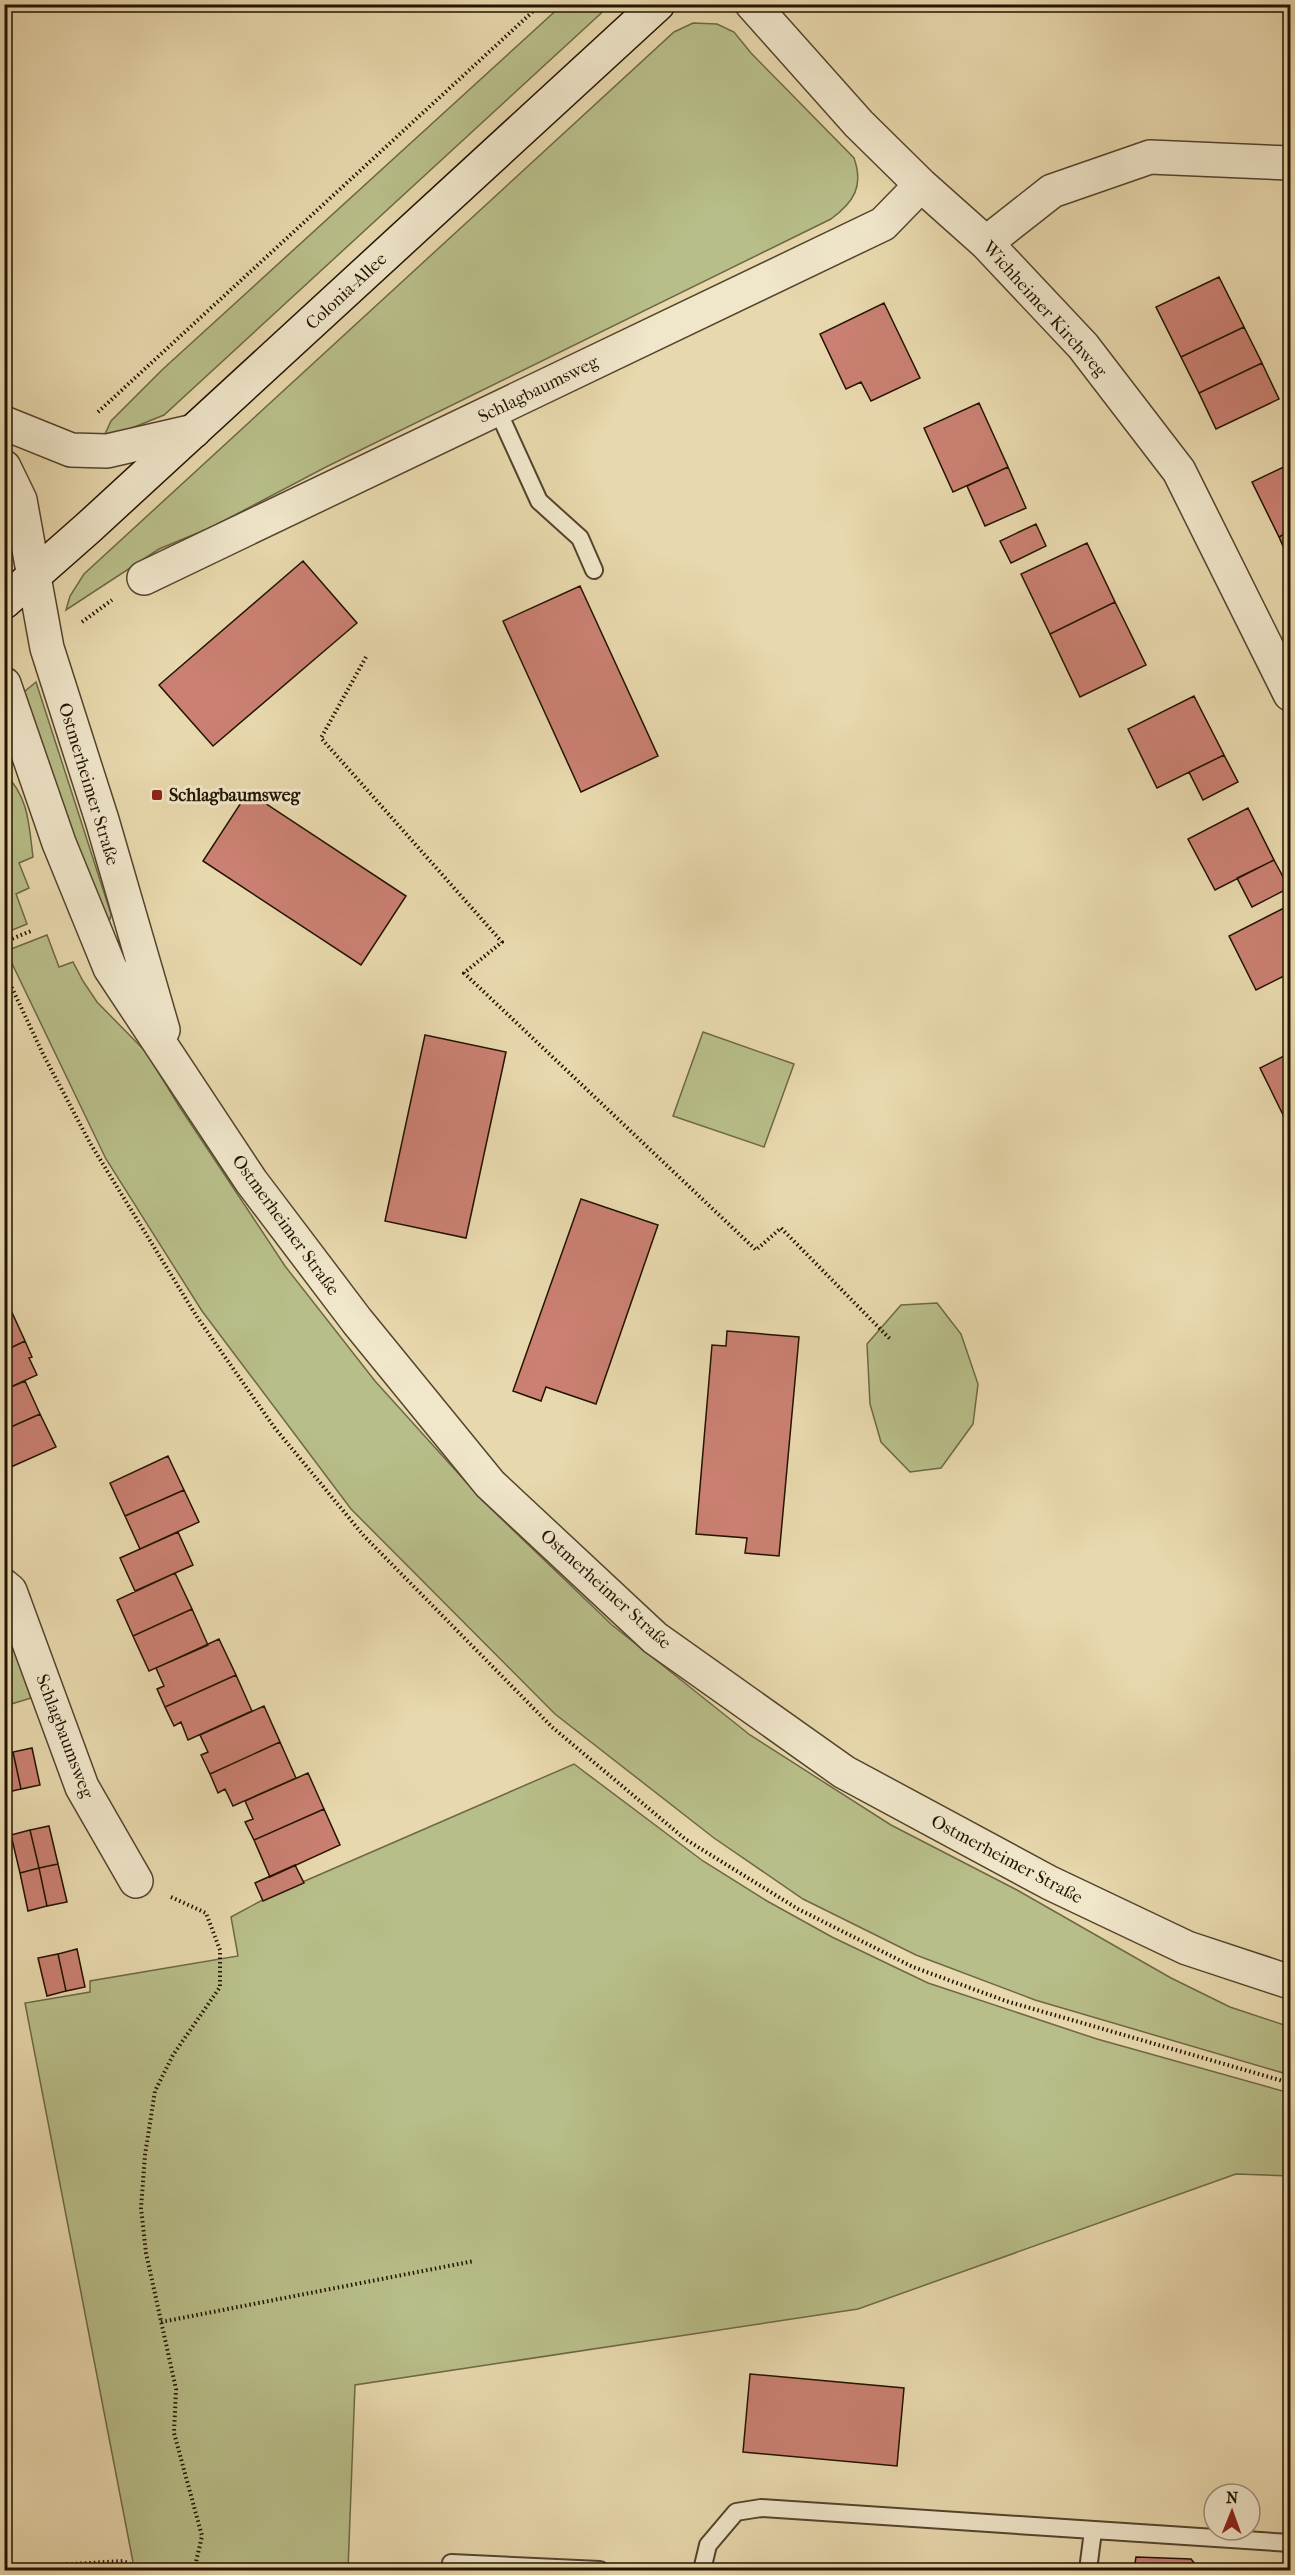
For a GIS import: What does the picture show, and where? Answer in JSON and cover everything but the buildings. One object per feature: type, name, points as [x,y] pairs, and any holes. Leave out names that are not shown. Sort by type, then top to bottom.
[{"type":"street","name":"Colonia-Allee","points":[[34,576],[658,4]]},
{"type":"street","name":"Wichheimer Kirchweg","points":[[752,4],[859,124],[921,185],[986,243],[1083,346],[1179,471],[1290,694]]},
{"type":"street","points":[[986,243],[1052,191],[1150,158],[1290,163]]},
{"type":"street","name":"Schlagbaumsweg","points":[[144,578],[883,224],[921,185]]},
{"type":"street","points":[[4,423],[71,450],[107,451],[194,431]]},
{"type":"street","name":"Ostmerheimer Straße","points":[[4,467],[20,500],[47,648],[102,820],[171,1060]]},
{"type":"street","points":[[4,602],[34,576]]},
{"type":"street","name":"Ostmerheimer Straße","points":[[4,684],[18,759],[110,968],[251,1181],[357,1321],[490,1484],[655,1638],[844,1772],[1050,1883],[1186,1948],[1290,1982]]},
{"type":"street","name":"Schlagbaumsweg","points":[[4,1586],[10,1591],[82,1787],[136,1881]]},
{"type":"lane","points":[[497,409],[538,501],[580,538],[594,570]]},
{"type":"lane","points":[[702,2571],[708,2545],[736,2512],[760,2508],[1290,2543]]},
{"type":"lane","points":[[1088,2571],[1093,2531]]},
{"type":"lane","points":[[451,2563],[600,2571]]},
{"type":"path","points":[[71,450],[93,416],[541,4]]},
{"type":"path","points":[[366,657],[321,738],[502,942],[464,973],[756,1250],[782,1228],[891,1340]]},
{"type":"path","points":[[4,942],[31,931]]},
{"type":"path","points":[[4,971],[43,1054],[90,1143],[197,1317],[274,1427],[364,1536],[552,1727],[685,1839],[798,1910],[913,1967],[1006,2001],[1290,2083]]},
{"type":"path","points":[[136,1881],[206,1913],[220,1950],[220,1987],[173,2055],[155,2091],[145,2155],[141,2208],[146,2253],[176,2389],[174,2433],[202,2536],[196,2562],[190,2571]]},
{"type":"path","points":[[161,2322],[474,2261]]},
{"type":"path","points":[[4,2568],[123,2561],[145,2571]]},
{"type":"green space","points":[[562,5],[610,5],[164,415],[127,430],[105,434],[111,421],[163,369]]},
{"type":"green space","points":[[693,23],[717,24],[734,32],[751,53],[854,158],[858,177],[855,193],[839,213],[831,219],[326,467],[212,527],[159,549],[66,610],[70,596],[84,574],[674,32]]},
{"type":"green space","points":[[36,682],[111,914],[110,919],[105,920],[73,843],[24,692]]},
{"type":"green space","points":[[5,774],[19,792],[23,802],[29,823],[33,857],[19,863],[29,888],[16,894],[27,924],[5,933]]},
{"type":"green space","points":[[47,935],[59,967],[73,962],[97,1002],[146,1052],[285,1266],[375,1381],[485,1503],[612,1625],[750,1735],[891,1825],[1017,1890],[1171,1978],[1230,2007],[1290,2027],[1290,2075],[1035,2000],[916,1955],[803,1899],[714,1838],[555,1714],[351,1509],[202,1311],[106,1159],[6,951]]},
{"type":"green space","points":[[703,1032],[794,1064],[764,1147],[673,1116]]},
{"type":"green space","points":[[937,1303],[961,1334],[978,1384],[973,1424],[941,1468],[910,1472],[881,1442],[870,1404],[867,1344],[901,1305]]},
{"type":"green space","points":[[5,1624],[31,1698],[4,1706]]},
{"type":"green space","points":[[574,1764],[703,1861],[767,1901],[832,1937],[928,1983],[1097,2039],[1290,2093],[1290,2176],[1236,2174],[858,2309],[355,2385],[348,2570],[132,2570],[133,2562],[25,2003],[90,1992],[90,1981],[238,1956],[231,1917],[268,1897]]},
{"type":"place","name":"Schlagbaumsweg","points":[[157,795]]}]
